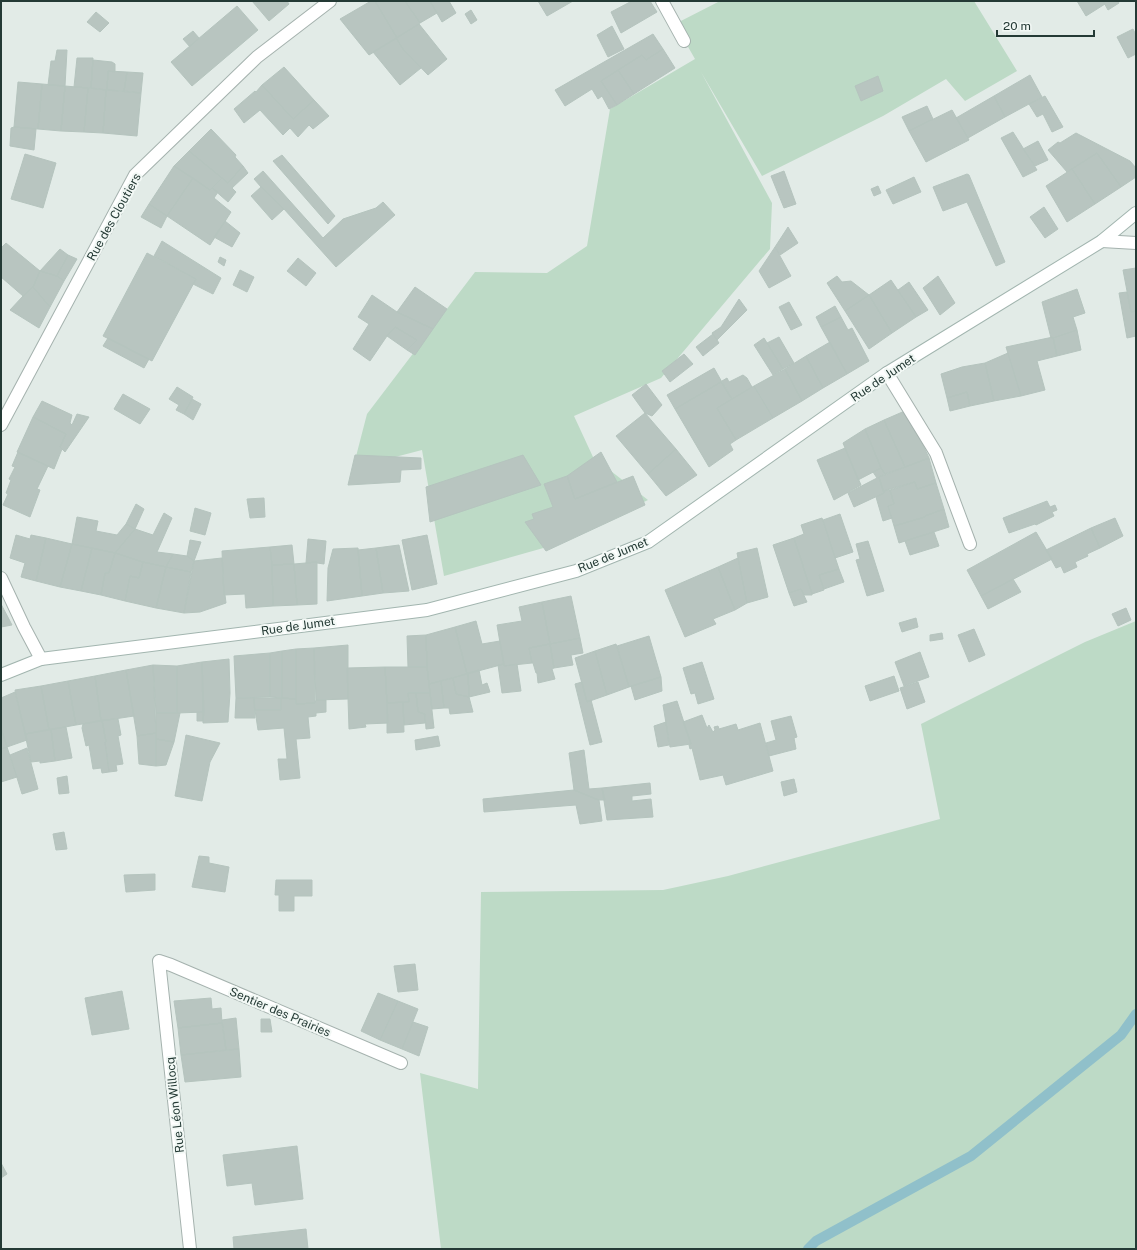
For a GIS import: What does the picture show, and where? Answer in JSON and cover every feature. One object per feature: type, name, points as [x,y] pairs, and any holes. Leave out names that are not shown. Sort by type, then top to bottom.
[{"type":"street","name":"Rue des Cloutiers","points":[[1,425],[135,175],[257,57],[330,1]]},
{"type":"street","points":[[662,1],[684,41]]},
{"type":"street","name":"Rue de Jumet","points":[[1,675],[41,659],[427,610],[576,571],[648,542],[887,373],[1102,241],[1136,213]]},
{"type":"street","points":[[1102,241],[1136,243]]},
{"type":"street","points":[[887,373],[936,453],[970,544]]},
{"type":"street","points":[[1,578],[41,659]]},
{"type":"street","name":"Sentier des Prairies","points":[[159,961],[401,1063]]},
{"type":"street","name":"Rue Léon Willocq","points":[[159,961],[190,1249]]},
{"type":"green space","points":[[720,1],[974,1],[1017,71],[965,101],[946,79],[883,116],[762,176],[701,72],[772,203],[770,249],[661,378],[574,416],[593,457],[648,500],[554,545],[444,576],[422,450],[353,468],[367,414],[475,272],[547,273],[587,246],[610,109],[695,59],[675,24]]},
{"type":"green space","points":[[1136,621],[1136,1249],[441,1249],[420,1073],[478,1089],[481,892],[663,890],[728,876],[940,819],[921,724],[1085,642]]},
{"type":"building","points":[[252,1],[287,1],[289,4],[269,21]]},
{"type":"building","points":[[371,1],[375,1],[397,38],[369,55],[340,19]]},
{"type":"building","points":[[375,1],[405,1],[420,23],[397,38]]},
{"type":"building","points":[[405,1],[430,1],[437,13],[420,23]]},
{"type":"building","points":[[430,1],[449,1],[456,13],[442,22]]},
{"type":"building","points":[[538,1],[573,1],[547,16]]},
{"type":"building","points":[[632,1],[650,1],[657,12],[621,33],[611,12]]},
{"type":"building","points":[[1077,1],[1103,1],[1105,4],[1086,16]]},
{"type":"building","points":[[1103,1],[1118,1],[1119,3],[1108,10]]},
{"type":"building","points":[[237,6],[258,30],[192,86],[171,62]]},
{"type":"building","points":[[471,10],[477,20],[471,24],[465,14]]},
{"type":"building","points":[[96,12],[109,23],[100,32],[87,22]]},
{"type":"building","points":[[419,24],[447,59],[428,75],[403,49],[396,38]]},
{"type":"building","points":[[612,26],[624,49],[608,57],[597,35]]},
{"type":"building","points":[[1133,29],[1136,35],[1136,54],[1128,58],[1117,37]]},
{"type":"building","points":[[193,31],[199,38],[190,47],[183,39]]},
{"type":"building","points":[[653,34],[663,49],[646,60],[642,55],[601,81],[617,105],[609,109],[602,96],[598,99],[592,89],[565,106],[555,90]]},
{"type":"building","points":[[396,38],[403,49],[421,68],[400,85],[373,52]]},
{"type":"building","points":[[663,49],[675,68],[634,94],[618,70],[642,55],[646,60]]},
{"type":"building","points":[[57,50],[67,50],[65,86],[48,85],[51,61],[55,61]]},
{"type":"building","points":[[77,58],[93,58],[91,88],[74,87]]},
{"type":"building","points":[[93,60],[112,62],[115,64],[115,72],[108,71],[107,90],[91,88]]},
{"type":"building","points":[[284,67],[314,100],[293,119],[262,85]]},
{"type":"building","points":[[618,70],[634,94],[617,105],[601,81]]},
{"type":"building","points":[[108,71],[127,72],[124,91],[107,90]]},
{"type":"building","points":[[127,72],[143,73],[141,93],[124,91]]},
{"type":"building","points":[[1030,75],[1042,97],[1005,117],[994,96]]},
{"type":"building","points":[[878,76],[883,91],[861,101],[855,86]]},
{"type":"building","points":[[18,82],[42,84],[38,129],[14,127]]},
{"type":"building","points":[[42,84],[65,86],[61,131],[38,129]]},
{"type":"building","points":[[262,85],[293,119],[314,100],[329,116],[313,129],[309,125],[298,137],[290,128],[283,135],[260,110],[244,123],[234,109],[255,91],[256,92]]},
{"type":"building","points":[[65,86],[88,88],[84,132],[61,131]]},
{"type":"building","points":[[88,88],[106,90],[103,133],[84,132]]},
{"type":"building","points":[[106,90],[141,93],[137,136],[103,133]]},
{"type":"building","points":[[994,96],[1005,117],[968,138],[956,118]]},
{"type":"building","points":[[1045,96],[1063,127],[1052,132],[1043,114],[1037,117],[1029,104]]},
{"type":"building","points":[[927,106],[933,119],[909,131],[902,117]]},
{"type":"building","points":[[952,110],[969,140],[926,162],[909,131]]},
{"type":"building","points":[[11,128],[36,129],[34,150],[10,146]]},
{"type":"building","points":[[211,129],[236,155],[235,157],[243,166],[228,183],[189,151]]},
{"type":"building","points":[[1013,132],[1037,170],[1023,177],[1001,138]]},
{"type":"building","points":[[1076,133],[1130,161],[1136,168],[1136,177],[1121,187],[1097,153],[1067,172],[1048,150],[1058,142],[1060,143]]},
{"type":"building","points":[[1038,141],[1048,160],[1035,166],[1023,149]]},
{"type":"building","points":[[189,151],[222,178],[210,190],[174,166]]},
{"type":"building","points":[[1097,153],[1121,187],[1095,204],[1072,169]]},
{"type":"building","points":[[25,154],[56,163],[43,208],[11,199]]},
{"type":"building","points":[[282,155],[335,216],[328,224],[273,161]]},
{"type":"building","points":[[174,166],[193,178],[167,216],[149,204]]},
{"type":"building","points":[[243,166],[248,173],[232,188],[236,192],[228,202],[212,188],[222,178],[228,183]]},
{"type":"building","points":[[1072,169],[1095,204],[1067,222],[1046,186]]},
{"type":"building","points":[[263,171],[323,238],[343,219],[376,208],[383,202],[395,215],[336,267],[284,209],[254,179]]},
{"type":"building","points":[[784,171],[796,204],[784,208],[771,176]]},
{"type":"building","points":[[967,174],[969,175],[1005,262],[996,266],[967,202],[943,211],[933,187]]},
{"type":"building","points":[[914,177],[921,192],[893,204],[886,190]]},
{"type":"building","points":[[193,178],[210,190],[212,188],[218,192],[214,198],[231,212],[210,245],[167,216]]},
{"type":"building","points":[[878,186],[881,193],[874,196],[871,189]]},
{"type":"building","points":[[261,187],[284,209],[272,220],[251,196]]},
{"type":"building","points":[[149,204],[167,216],[161,228],[141,217]]},
{"type":"building","points":[[1044,207],[1058,229],[1045,238],[1030,217]]},
{"type":"building","points":[[225,221],[240,233],[232,247],[214,237]]},
{"type":"building","points":[[788,227],[798,243],[780,255],[775,247]]},
{"type":"building","points":[[162,241],[221,278],[213,294],[193,284],[196,279],[154,256]]},
{"type":"building","points":[[6,243],[40,271],[33,287],[23,296],[1,277],[1,248]]},
{"type":"building","points":[[775,247],[791,276],[769,288],[759,271]]},
{"type":"building","points":[[60,249],[68,255],[57,276],[40,271]]},
{"type":"building","points":[[147,253],[196,279],[152,361],[103,336]]},
{"type":"building","points":[[68,255],[77,259],[64,281],[57,276]]},
{"type":"building","points":[[220,257],[226,260],[224,266],[218,262]]},
{"type":"building","points":[[298,258],[316,273],[306,286],[287,271]]},
{"type":"building","points":[[1136,268],[1136,311],[1131,312],[1123,270]]},
{"type":"building","points":[[240,270],[254,277],[247,292],[233,285]]},
{"type":"building","points":[[40,271],[57,276],[64,281],[50,307],[33,287]]},
{"type":"building","points":[[837,276],[842,282],[851,281],[869,295],[845,311],[827,283]]},
{"type":"building","points":[[938,276],[955,303],[940,315],[923,288]]},
{"type":"building","points":[[891,280],[916,317],[892,333],[869,295]]},
{"type":"building","points":[[909,282],[928,310],[916,317],[898,290]]},
{"type":"building","points":[[33,287],[50,307],[39,328],[10,310]]},
{"type":"building","points":[[415,287],[447,309],[433,329],[397,312]]},
{"type":"building","points":[[1077,289],[1085,313],[1073,317],[1077,330],[1051,338],[1042,302]]},
{"type":"building","points":[[1127,292],[1131,312],[1136,311],[1136,336],[1127,338],[1119,293]]},
{"type":"building","points":[[372,295],[397,312],[433,329],[415,355],[407,350],[417,340],[395,327],[370,361],[353,349],[369,324],[358,317]]},
{"type":"building","points":[[869,295],[892,333],[869,349],[845,311]]},
{"type":"building","points":[[739,299],[747,310],[717,340],[712,333],[721,327]]},
{"type":"building","points":[[789,302],[802,325],[791,330],[779,307]]},
{"type":"building","points":[[835,306],[841,317],[821,327],[816,317]]},
{"type":"building","points":[[841,317],[848,330],[852,328],[869,361],[847,374],[821,327]]},
{"type":"building","points":[[395,327],[417,340],[407,350],[387,336]]},
{"type":"building","points":[[1077,330],[1081,350],[1057,356],[1053,338]]},
{"type":"building","points":[[713,334],[719,343],[703,356],[696,347]]},
{"type":"building","points":[[779,337],[794,363],[783,369],[767,343]]},
{"type":"building","points":[[1053,337],[1057,356],[1037,361],[1045,390],[1021,396],[1006,347]]},
{"type":"building","points":[[108,338],[149,359],[144,368],[103,346]]},
{"type":"building","points":[[764,338],[783,369],[773,375],[754,345]]},
{"type":"building","points":[[830,342],[847,374],[823,388],[806,356]]},
{"type":"building","points":[[1008,353],[1021,396],[994,401],[985,363]]},
{"type":"building","points":[[684,354],[693,364],[670,382],[662,371]]},
{"type":"building","points":[[806,356],[823,388],[802,401],[785,369]]},
{"type":"building","points":[[985,363],[994,401],[970,406],[967,392],[947,398],[941,374],[962,367]]},
{"type":"building","points":[[714,368],[731,398],[721,382],[675,409],[667,395]]},
{"type":"building","points":[[785,369],[802,401],[773,418],[754,386]]},
{"type":"building","points":[[743,375],[747,378],[752,387],[732,399],[722,381],[727,378],[729,382]]},
{"type":"building","points":[[721,382],[732,399],[717,408],[736,440],[730,444],[733,450],[709,467],[675,409]]},
{"type":"building","points":[[646,384],[662,405],[652,416],[645,413],[632,395]]},
{"type":"building","points":[[754,386],[773,418],[736,440],[717,408]]},
{"type":"building","points":[[177,387],[193,397],[184,414],[176,410],[179,405],[169,399]]},
{"type":"building","points":[[967,392],[970,406],[950,411],[947,398]]},
{"type":"building","points":[[123,394],[150,409],[140,424],[114,409]]},
{"type":"building","points":[[192,399],[201,404],[193,420],[184,414]]},
{"type":"building","points":[[42,401],[72,415],[70,423],[72,425],[77,414],[89,417],[65,452],[60,447],[66,434],[33,417]]},
{"type":"building","points":[[907,410],[929,458],[905,467],[884,420]]},
{"type":"building","points":[[645,413],[676,449],[648,474],[616,436]]},
{"type":"building","points":[[33,417],[66,434],[60,447],[62,449],[54,469],[17,452]]},
{"type":"building","points":[[884,420],[905,467],[885,474],[881,468],[865,429]]},
{"type":"building","points":[[865,429],[881,468],[858,480],[843,443]]},
{"type":"building","points":[[845,448],[861,485],[834,500],[817,460]]},
{"type":"building","points":[[676,449],[697,475],[666,496],[648,474]]},
{"type":"building","points":[[18,452],[48,466],[37,489],[40,490],[30,517],[3,505],[8,494],[6,493],[11,480],[9,479],[15,467],[12,466]]},
{"type":"building","points":[[601,452],[617,482],[575,499],[567,476]]},
{"type":"building","points":[[355,455],[421,458],[421,469],[401,470],[400,482],[348,485]]},
{"type":"building","points":[[523,455],[541,485],[430,522],[426,487]]},
{"type":"building","points":[[929,458],[936,483],[917,489],[915,482],[883,491],[879,477]]},
{"type":"building","points":[[881,468],[885,474],[879,477],[884,493],[854,507],[848,493],[877,478],[873,472]]},
{"type":"building","points":[[567,476],[575,499],[633,476],[645,505],[546,551],[525,522],[534,519],[532,514],[553,507],[544,484]]},
{"type":"building","points":[[915,482],[917,489],[936,483],[944,509],[925,517],[894,526],[888,506],[894,504],[890,490]]},
{"type":"building","points":[[890,490],[894,504],[888,506],[892,518],[883,521],[876,497],[884,493],[883,491]]},
{"type":"building","points":[[264,498],[265,517],[250,518],[247,499]]},
{"type":"building","points":[[1047,501],[1050,507],[1055,505],[1057,510],[1052,512],[1054,516],[1036,525],[1035,524],[1009,533],[1003,518]]},
{"type":"building","points":[[136,504],[144,509],[135,529],[126,524]]},
{"type":"building","points":[[195,508],[211,513],[205,535],[190,531]]},
{"type":"building","points":[[944,509],[949,527],[899,543],[894,526],[925,517]]},
{"type":"building","points":[[164,513],[172,518],[157,552],[173,554],[166,567],[143,562],[115,553],[135,529],[153,535]]},
{"type":"building","points":[[840,514],[853,552],[835,558],[823,520]]},
{"type":"building","points":[[77,517],[98,521],[96,531],[117,535],[126,524],[135,529],[115,553],[72,544]]},
{"type":"building","points":[[822,518],[839,569],[819,575],[824,590],[812,594],[794,538],[804,534],[801,525]]},
{"type":"building","points":[[1115,518],[1123,536],[1100,548],[1091,528]]},
{"type":"building","points":[[1091,528],[1100,548],[1075,562],[1077,567],[1064,573],[1061,566],[1056,568],[1046,550]]},
{"type":"building","points":[[934,532],[939,546],[910,555],[905,541]]},
{"type":"building","points":[[1036,532],[1052,559],[981,596],[967,570]]},
{"type":"building","points":[[16,535],[30,539],[31,535],[46,538],[36,581],[21,577],[25,563],[10,558]]},
{"type":"building","points":[[427,535],[437,584],[412,590],[402,540]]},
{"type":"building","points":[[46,538],[72,544],[60,587],[36,581]]},
{"type":"building","points":[[794,538],[812,595],[804,595],[801,589],[789,593],[773,545]]},
{"type":"building","points":[[308,539],[326,541],[324,564],[317,562],[306,563]]},
{"type":"building","points":[[190,540],[201,542],[194,561],[187,556]]},
{"type":"building","points":[[868,541],[884,591],[867,596],[856,560],[860,559],[856,544]]},
{"type":"building","points":[[72,544],[92,548],[81,591],[60,587]]},
{"type":"building","points":[[292,545],[294,564],[272,565],[270,547]]},
{"type":"building","points":[[399,545],[409,591],[383,593],[376,548]]},
{"type":"building","points":[[270,547],[273,606],[246,608],[245,594],[224,595],[222,551]]},
{"type":"building","points":[[92,548],[115,553],[109,573],[105,573],[101,595],[81,591]]},
{"type":"building","points":[[358,548],[362,596],[327,601],[328,568],[333,549]]},
{"type":"building","points":[[376,548],[383,593],[362,596],[358,550]]},
{"type":"building","points":[[757,548],[768,597],[747,603],[737,553]]},
{"type":"building","points":[[115,553],[143,562],[139,578],[130,576],[125,601],[101,595],[105,573],[109,573]]},
{"type":"building","points":[[173,554],[187,556],[194,561],[191,572],[166,567]]},
{"type":"building","points":[[222,558],[224,595],[226,603],[200,612],[184,613],[194,561]]},
{"type":"building","points":[[738,558],[747,603],[735,610],[718,567]]},
{"type":"building","points":[[143,562],[166,567],[156,608],[125,601],[130,576],[139,578]]},
{"type":"building","points":[[317,562],[317,604],[297,605],[294,564]]},
{"type":"building","points":[[294,564],[297,605],[273,606],[272,565]]},
{"type":"building","points":[[166,567],[191,572],[184,613],[156,608]]},
{"type":"building","points":[[718,567],[735,610],[713,619],[716,624],[685,637],[665,590]]},
{"type":"building","points":[[839,569],[844,582],[824,589],[819,575]]},
{"type":"building","points":[[1013,579],[1021,592],[988,609],[981,596]]},
{"type":"building","points":[[801,589],[807,602],[794,606],[789,593]]},
{"type":"building","points":[[571,596],[580,638],[550,644],[542,602]]},
{"type":"building","points":[[542,602],[550,644],[529,648],[532,663],[504,666],[497,625],[522,621],[519,607]]},
{"type":"building","points":[[1,604],[12,625],[1,627]]},
{"type":"building","points":[[1126,608],[1131,620],[1118,626],[1112,614]]},
{"type":"building","points":[[916,618],[918,627],[902,632],[899,623]]},
{"type":"building","points":[[476,621],[482,644],[500,641],[504,664],[467,674],[455,627]]},
{"type":"building","points":[[455,627],[467,674],[429,684],[426,635]]},
{"type":"building","points":[[974,629],[985,655],[969,662],[958,635]]},
{"type":"building","points":[[942,633],[943,639],[930,641],[930,635]]},
{"type":"building","points":[[426,635],[427,667],[408,667],[407,636]]},
{"type":"building","points":[[649,636],[661,677],[629,687],[617,646]]},
{"type":"building","points":[[580,638],[583,653],[571,655],[573,665],[554,668],[550,644]]},
{"type":"building","points":[[550,644],[554,668],[552,669],[555,679],[538,683],[537,673],[532,663],[529,648]]},
{"type":"building","points":[[616,644],[629,687],[607,695],[595,651]]},
{"type":"building","points":[[348,645],[348,699],[316,700],[314,648]]},
{"type":"building","points":[[314,648],[315,703],[296,704],[296,649]]},
{"type":"building","points":[[296,649],[296,699],[282,698],[282,651]]},
{"type":"building","points":[[282,651],[282,698],[270,697],[270,653]]},
{"type":"building","points":[[595,651],[607,695],[587,702],[575,658]]},
{"type":"building","points":[[920,652],[929,677],[904,686],[895,662]]},
{"type":"building","points":[[270,653],[270,697],[236,698],[234,656]]},
{"type":"building","points":[[229,659],[230,693],[228,722],[203,723],[202,662]]},
{"type":"building","points":[[202,662],[204,712],[177,713],[177,666]]},
{"type":"building","points":[[702,662],[714,699],[698,704],[695,693],[691,694],[683,668]]},
{"type":"building","points":[[504,664],[504,666],[517,664],[521,691],[502,693],[498,665]]},
{"type":"building","points":[[153,665],[177,666],[177,713],[156,713]]},
{"type":"building","points":[[153,665],[156,733],[137,736],[126,670]]},
{"type":"building","points":[[385,667],[427,667],[430,693],[408,693],[409,702],[387,703]]},
{"type":"building","points":[[385,667],[388,723],[365,724],[366,727],[349,729],[347,668]]},
{"type":"building","points":[[126,670],[134,716],[101,721],[95,676]]},
{"type":"building","points":[[479,670],[482,685],[487,683],[490,692],[469,697],[468,673]]},
{"type":"building","points":[[468,673],[469,697],[456,694],[453,678]]},
{"type":"building","points":[[95,676],[101,721],[76,725],[68,681]]},
{"type":"building","points":[[894,676],[899,691],[870,701],[865,686]]},
{"type":"building","points":[[661,677],[662,691],[635,700],[631,686]]},
{"type":"building","points":[[453,678],[456,694],[469,697],[473,712],[450,714],[449,708],[444,708],[441,681]]},
{"type":"building","points":[[68,681],[76,725],[49,730],[41,686]]},
{"type":"building","points":[[441,681],[444,708],[432,709],[429,684]]},
{"type":"building","points":[[582,682],[587,702],[591,700],[602,742],[590,745],[575,684]]},
{"type":"building","points":[[918,682],[925,702],[907,709],[900,688]]},
{"type":"building","points":[[41,686],[49,730],[25,734],[15,690]]},
{"type":"building","points":[[15,692],[27,740],[7,747],[1,728],[1,698]]},
{"type":"building","points":[[408,693],[416,693],[418,712],[425,714],[425,723],[404,725],[403,702],[409,702]]},
{"type":"building","points":[[416,693],[430,693],[434,728],[426,729],[425,714],[418,712]]},
{"type":"building","points":[[236,698],[254,698],[255,718],[235,718]]},
{"type":"building","points":[[254,698],[281,698],[281,710],[255,710]]},
{"type":"building","points":[[281,698],[296,699],[296,704],[315,703],[316,700],[326,700],[326,712],[316,713],[316,716],[308,717],[310,738],[296,739],[300,778],[280,780],[278,759],[287,759],[284,728],[258,730],[255,710],[281,710]]},
{"type":"building","points":[[677,701],[691,744],[670,747],[663,705]]},
{"type":"building","points":[[403,702],[404,732],[387,733],[387,703]]},
{"type":"building","points":[[197,712],[204,712],[203,721],[197,721]]},
{"type":"building","points":[[156,713],[180,713],[174,742],[156,739]]},
{"type":"building","points":[[702,715],[707,728],[709,725],[713,732],[715,730],[714,727],[718,726],[719,729],[736,724],[738,730],[760,723],[773,771],[726,785],[723,775],[700,780],[692,748],[690,749],[689,745],[691,744],[683,722]]},
{"type":"building","points":[[791,716],[797,737],[794,738],[796,749],[769,756],[766,743],[776,740],[771,721]]},
{"type":"building","points":[[118,719],[121,735],[118,736],[123,764],[116,765],[117,771],[109,772],[102,720]]},
{"type":"building","points":[[102,720],[109,772],[102,773],[101,768],[93,769],[89,745],[86,746],[82,728],[83,724]]},
{"type":"building","points":[[666,722],[669,745],[658,747],[654,726]]},
{"type":"building","points":[[66,727],[72,758],[55,761],[51,729]]},
{"type":"building","points":[[1,728],[7,747],[1,749]]},
{"type":"building","points":[[51,729],[55,761],[40,763],[40,761],[31,762],[25,734]]},
{"type":"building","points":[[156,733],[156,766],[139,764],[137,736]]},
{"type":"building","points":[[186,735],[220,743],[210,762],[202,801],[175,796]]},
{"type":"building","points":[[438,736],[440,746],[416,750],[415,740]]},
{"type":"building","points":[[156,739],[174,742],[166,765],[156,766]]},
{"type":"building","points":[[7,747],[17,777],[1,782],[1,749]]},
{"type":"building","points":[[27,748],[38,789],[22,794],[10,755]]},
{"type":"building","points":[[584,750],[589,789],[602,788],[605,800],[598,800],[574,790],[569,753]]},
{"type":"building","points":[[67,776],[69,793],[59,794],[57,778]]},
{"type":"building","points":[[794,779],[797,792],[784,796],[781,782]]},
{"type":"building","points":[[650,783],[651,794],[632,796],[632,801],[651,799],[653,817],[607,820],[602,788]]},
{"type":"building","points":[[574,790],[599,800],[602,821],[580,824],[576,805],[484,812],[483,799]]},
{"type":"building","points":[[64,832],[67,849],[56,850],[53,834]]},
{"type":"building","points":[[199,856],[209,857],[209,863],[229,867],[225,892],[192,887]]},
{"type":"building","points":[[155,874],[155,890],[126,892],[124,875]]},
{"type":"building","points":[[276,880],[312,880],[312,896],[294,896],[294,911],[279,911],[279,895],[275,895]]},
{"type":"building","points":[[415,964],[418,990],[398,992],[394,966]]},
{"type":"building","points":[[122,991],[129,1029],[92,1035],[85,998]]},
{"type":"building","points":[[378,993],[398,1001],[380,1040],[361,1031]]},
{"type":"building","points":[[211,998],[212,1009],[221,1008],[222,1023],[178,1028],[174,1001]]},
{"type":"building","points":[[398,1001],[418,1009],[402,1049],[380,1040]]},
{"type":"building","points":[[236,1018],[239,1049],[226,1050],[222,1020]]},
{"type":"building","points":[[261,1019],[270,1019],[272,1032],[261,1032]]},
{"type":"building","points":[[413,1022],[428,1027],[419,1056],[402,1049]]},
{"type":"building","points":[[222,1023],[226,1050],[181,1055],[178,1028]]},
{"type":"building","points":[[239,1049],[241,1077],[185,1082],[181,1055]]},
{"type":"building","points":[[297,1146],[303,1199],[255,1205],[252,1183],[227,1186],[223,1155]]},
{"type":"building","points":[[1,1163],[7,1174],[1,1178]]},
{"type":"building","points":[[306,1229],[308,1249],[234,1249],[233,1237]]},
{"type":"waterway","points":[[808,1249],[816,1241],[971,1156],[1121,1035],[1136,1014]]}]
